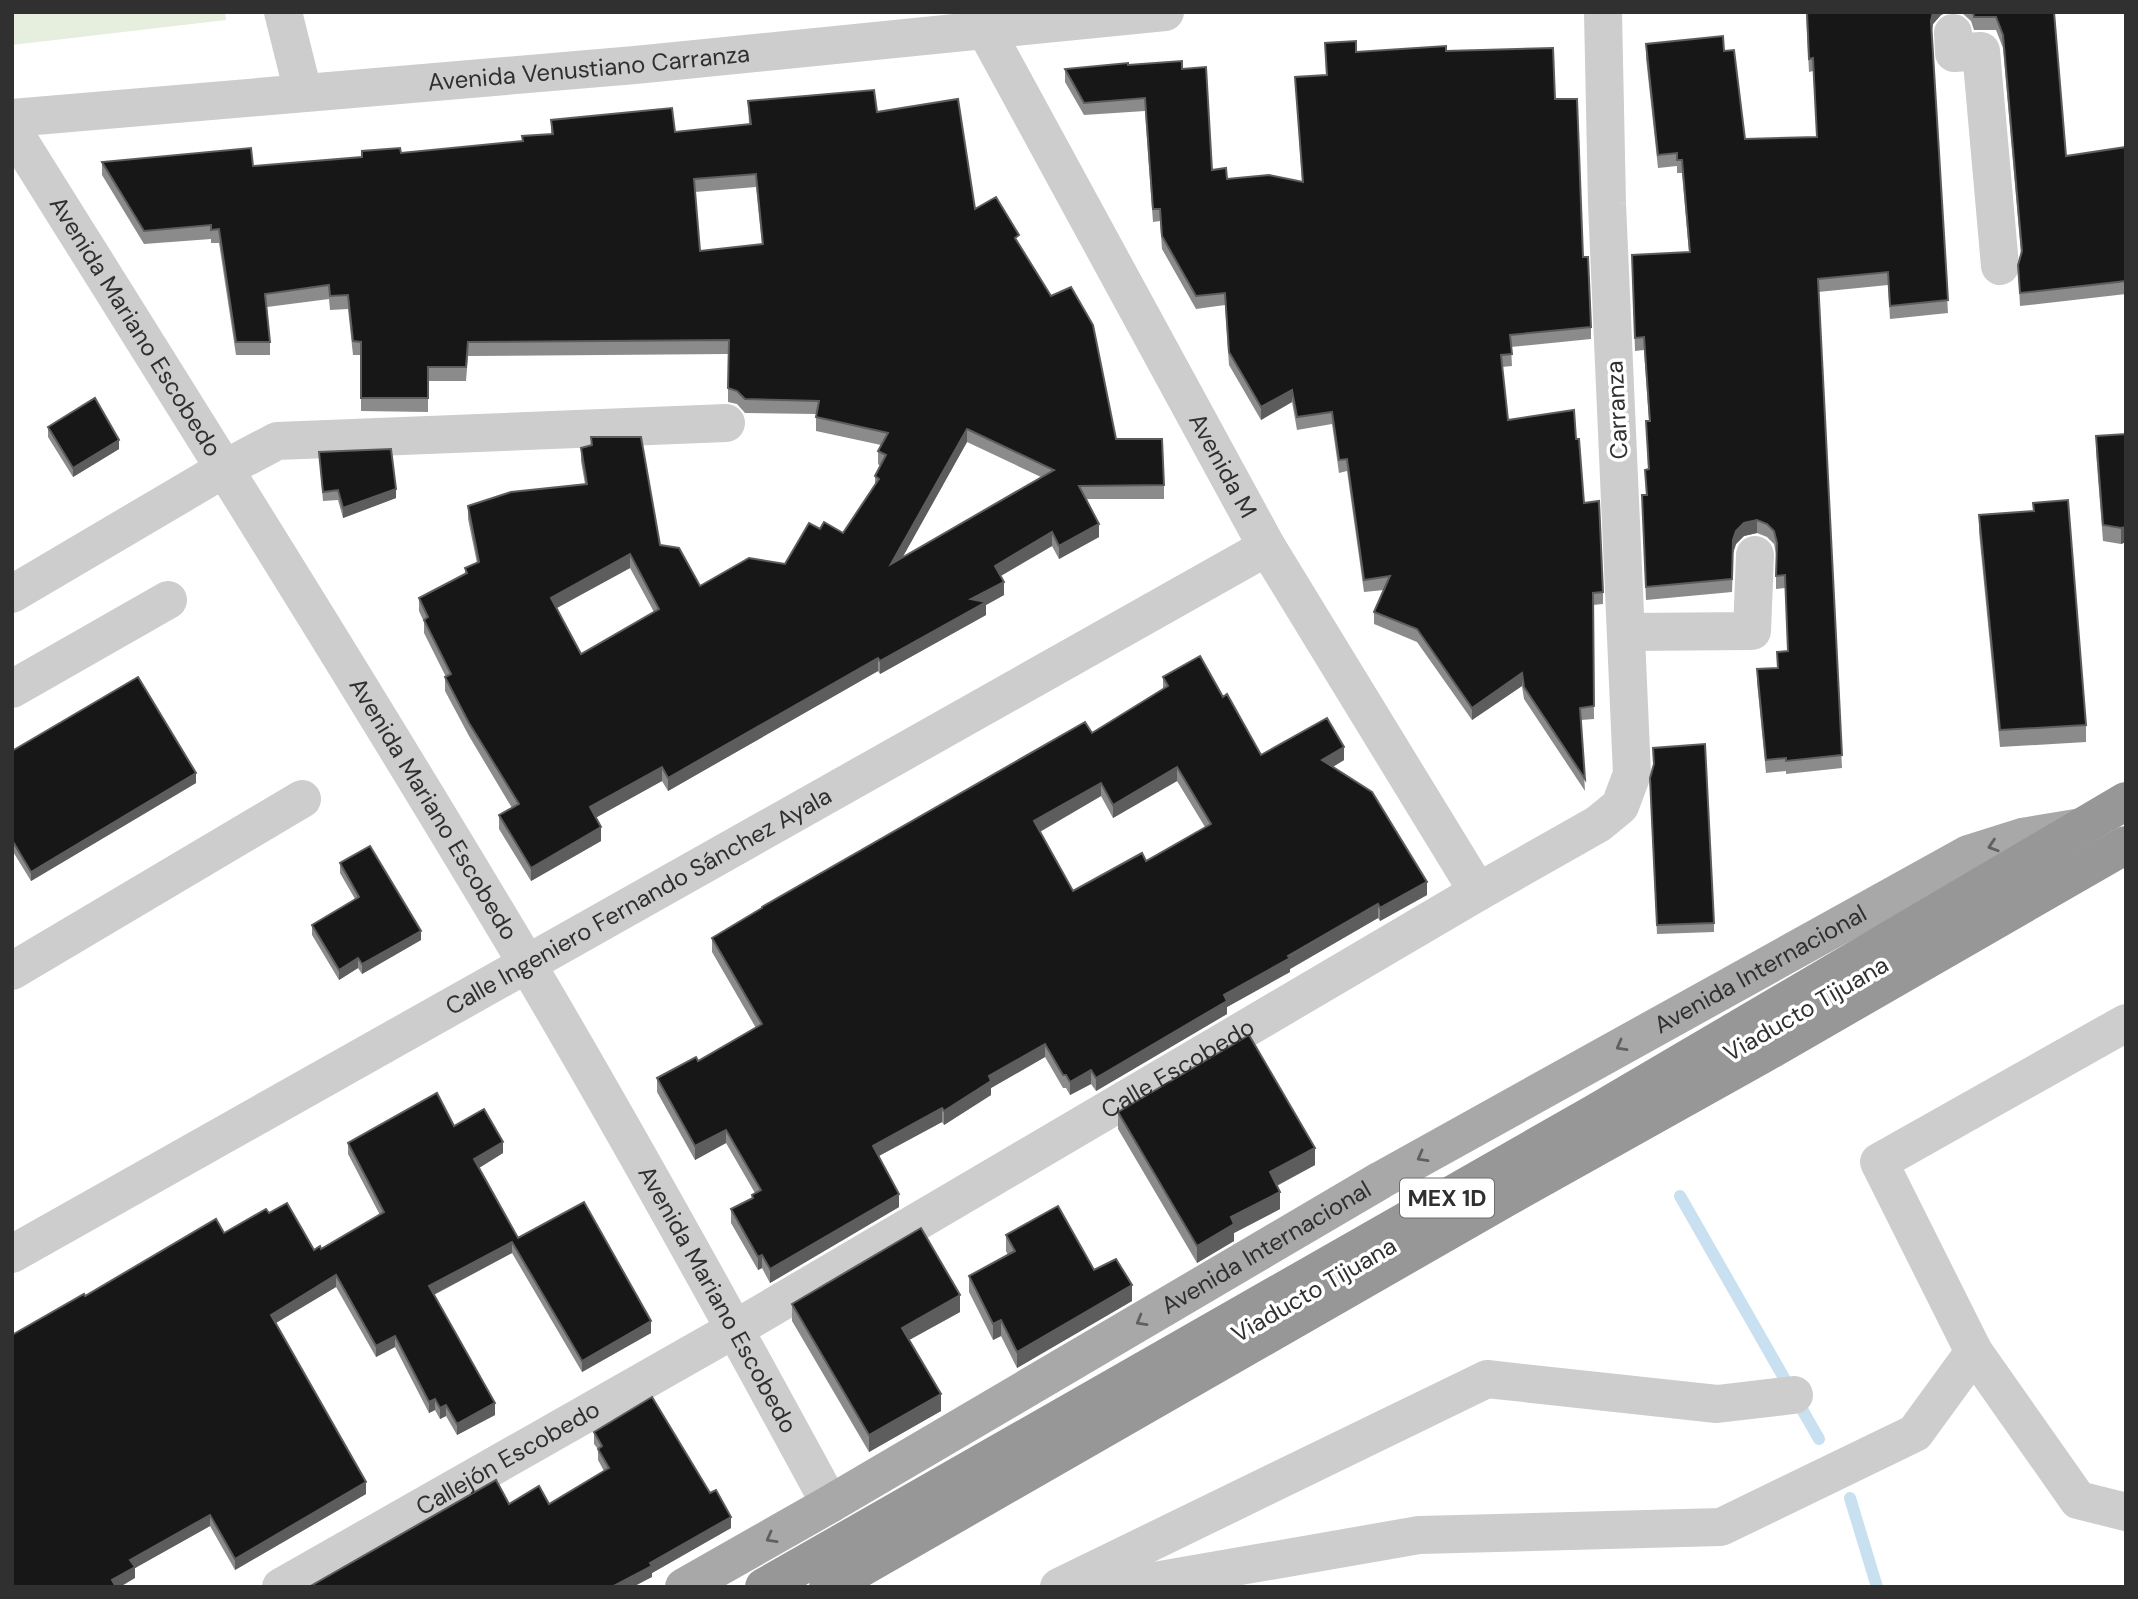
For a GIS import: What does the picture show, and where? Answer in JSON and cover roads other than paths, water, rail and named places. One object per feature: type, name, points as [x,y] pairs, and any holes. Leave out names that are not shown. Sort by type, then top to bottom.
[{"type":"highway","name":"Avenida Internacional","points":[[764,1587],[1583,1120],[2126,801]]},
{"type":"highway","name":"Viaducto Tijuana","points":[[794,1587],[2126,825]]},
{"type":"highway","name":"Viaducto Tijuana","points":[[828,1587],[2126,845]]},
{"type":"highway","name":"MEX 1D","points":[[868,1587],[2126,862]]},
{"type":"main road","name":"Avenida Internacional","points":[[684,1587],[1381,1180],[1968,854],[2022,836],[2084,827]]},
{"type":"street","points":[[283,12],[303,92]]},
{"type":"street","name":"Avenida Venustiano Carranza","points":[[12,118],[635,65],[985,22],[1165,12]]},
{"type":"street","name":"Carranza","points":[[1603,12],[1608,218],[1632,775],[1620,806]]},
{"type":"street","name":"Avenida M","points":[[985,22],[1267,547],[1478,892]]},
{"type":"street","points":[[1953,33],[1954,53],[1981,51],[2000,266]]},
{"type":"street","name":"Avenida Mariano Escobedo","points":[[12,129],[528,965],[735,1329],[830,1504]]},
{"type":"street","points":[[12,594],[224,469],[277,441],[726,423]]},
{"type":"street","name":"Calle Ingeniero Fernando Sánchez Ayala","points":[[12,1254],[1267,547]]},
{"type":"street","points":[[1627,632],[1752,631],[1755,555]]},
{"type":"street","points":[[12,689],[168,600]]},
{"type":"street","points":[[12,971],[302,799]]},
{"type":"street","name":"Calle Escobedo","points":[[735,1329],[1598,824],[1620,806]]},
{"type":"street","points":[[2126,1023],[1879,1162],[1974,1352],[2078,1500],[2126,1512]]},
{"type":"street","name":"Callejón Escobedo","points":[[281,1587],[735,1329]]},
{"type":"street","points":[[1120,1587],[1419,1535],[1721,1528],[1915,1433],[1974,1352]]},
{"type":"street","points":[[1059,1587],[1487,1379],[1717,1404],[1794,1395]]},
{"type":"waterway","points":[[1680,1196],[1819,1439]]},
{"type":"waterway","points":[[1850,1498],[1877,1587]]}]
